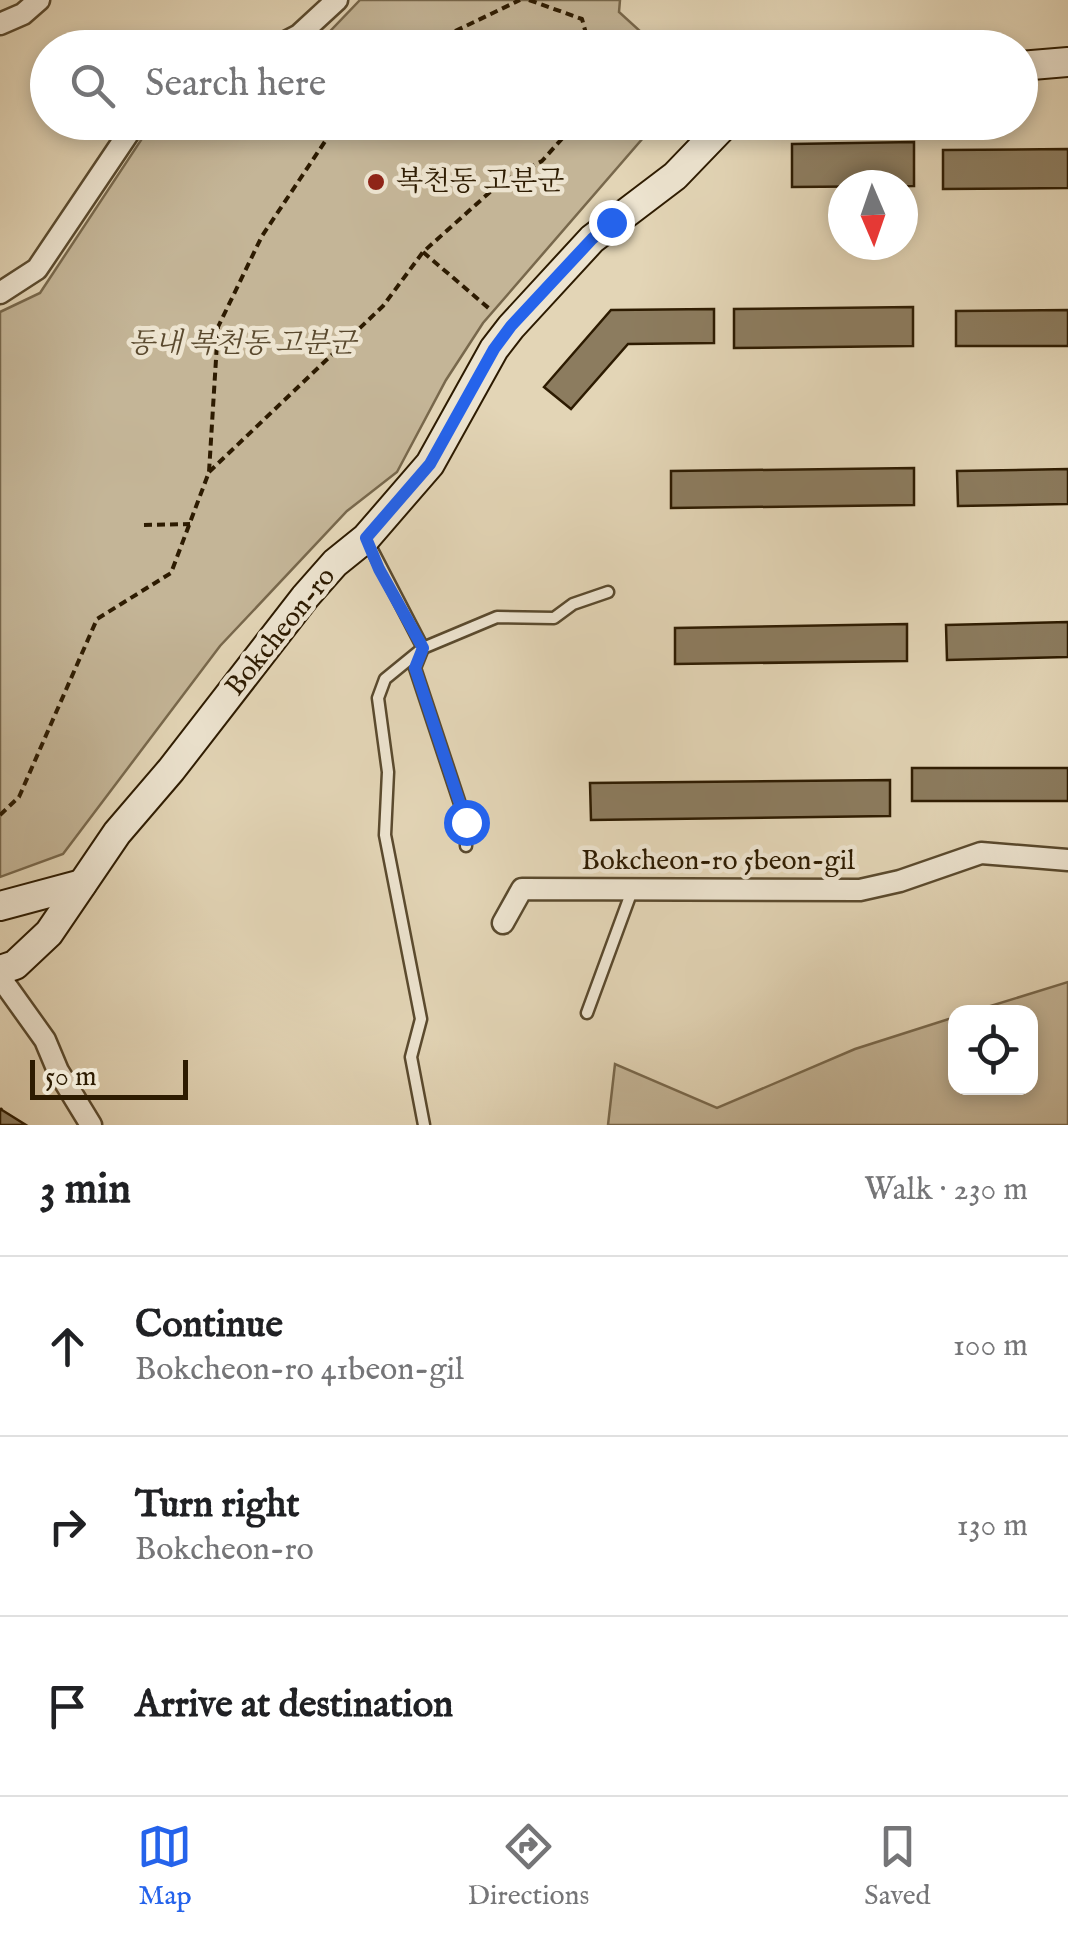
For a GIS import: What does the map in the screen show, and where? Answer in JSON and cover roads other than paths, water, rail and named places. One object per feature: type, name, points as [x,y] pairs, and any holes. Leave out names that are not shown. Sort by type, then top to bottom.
[{"type":"street","points":[[0,24],[23,14],[39,0]]},
{"type":"street","points":[[305,30],[337,0]]},
{"type":"street","points":[[1038,64],[1068,62]]},
{"type":"street","points":[[0,292],[37,269],[124,140]]},
{"type":"street","name":"Bokcheon-ro","points":[[0,974],[49,934],[117,833],[171,770],[305,596],[366,538],[430,464],[494,349],[511,326],[592,239],[675,176],[710,140]]},
{"type":"street","name":"Bokcheon-ro 5beon-gil","points":[[503,923],[522,889],[860,890],[900,881],[981,853],[1068,860]]},
{"type":"street","points":[[0,906],[82,884]]},
{"type":"street","points":[[0,974],[45,1040],[58,1070],[92,1125]]},
{"type":"lane","points":[[366,538],[423,648]]},
{"type":"lane","points":[[424,1125],[411,1058],[421,1019],[385,835],[388,772],[378,698],[386,679],[423,648],[497,617],[554,618],[573,604],[608,592]]},
{"type":"lane","points":[[423,648],[415,668],[466,822],[466,846]]},
{"type":"lane","points":[[586,1013],[633,888]]},
{"type":"place","name":"복천동 고분군","points":[[376,182]]},
{"type":"park label","name":"동내 복천동 고분군","points":[[242,344]]}]
